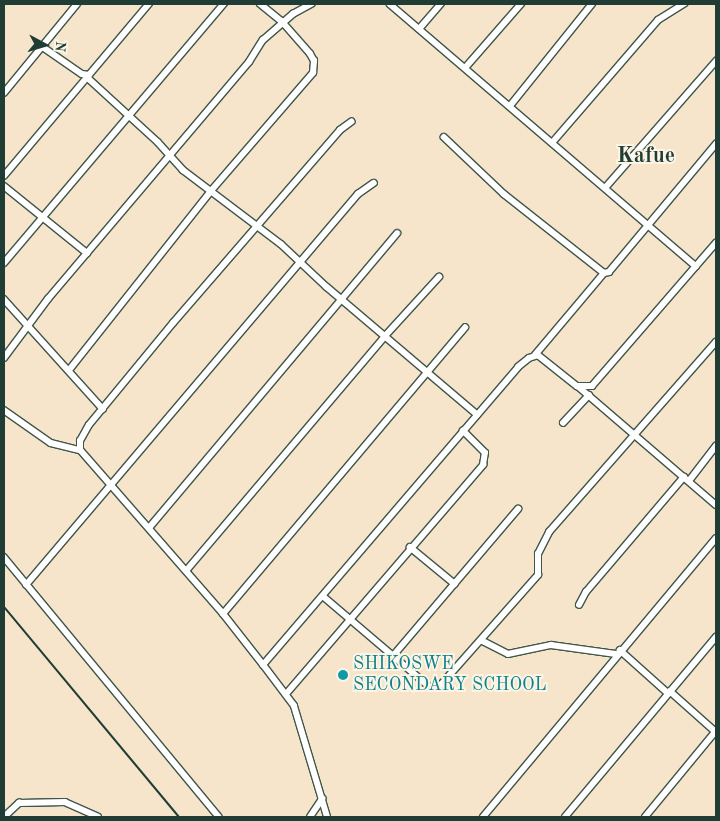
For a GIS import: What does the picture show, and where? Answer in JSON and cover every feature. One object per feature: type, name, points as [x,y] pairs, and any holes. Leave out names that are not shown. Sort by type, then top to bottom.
[{"type":"street","points":[[4,93],[77,4]]},
{"type":"street","points":[[4,176],[150,4]]},
{"type":"street","points":[[4,263],[41,216],[224,4]]},
{"type":"street","points":[[70,369],[211,191],[313,73],[312,57],[282,22],[260,4]]},
{"type":"street","points":[[4,358],[169,154],[200,122],[267,35],[282,22],[311,4]]},
{"type":"street","points":[[390,4],[696,266]]},
{"type":"street","points":[[419,29],[441,4]]},
{"type":"street","points":[[465,68],[521,4]]},
{"type":"street","points":[[510,106],[592,4]]},
{"type":"street","points":[[552,142],[658,20],[684,4]]},
{"type":"street","points":[[43,47],[82,74],[88,76],[169,154],[211,191],[301,263],[477,414]]},
{"type":"street","points":[[605,188],[716,61]]},
{"type":"street","points":[[80,450],[82,435],[103,409],[256,226],[351,122]]},
{"type":"street","points":[[444,136],[504,194],[604,273]]},
{"type":"street","points":[[263,665],[504,382],[518,367],[535,355],[716,144]]},
{"type":"street","points":[[26,585],[358,194],[374,183]]},
{"type":"street","points":[[4,186],[87,253]]},
{"type":"street","points":[[149,528],[397,234]]},
{"type":"street","points":[[579,386],[592,386],[716,243]]},
{"type":"street","points":[[186,571],[386,336],[439,277]]},
{"type":"street","points":[[4,299],[70,369],[103,409]]},
{"type":"street","points":[[223,614],[465,328]]},
{"type":"street","points":[[323,596],[348,619],[436,689],[538,576],[538,554],[549,532],[716,342]]},
{"type":"street","points":[[535,355],[579,386],[716,505]]},
{"type":"street","points":[[563,424],[589,395]]},
{"type":"street","points":[[4,410],[51,443],[80,450],[223,614],[287,693],[296,713],[327,817]]},
{"type":"street","points":[[287,693],[410,547],[484,465],[485,453],[463,431]]},
{"type":"street","points":[[579,605],[586,592],[716,446]]},
{"type":"street","points":[[393,656],[518,509]]},
{"type":"street","points":[[483,817],[546,744],[619,652],[716,538]]},
{"type":"street","points":[[410,547],[455,584]]},
{"type":"street","points":[[4,557],[218,817]]},
{"type":"street","points":[[564,817],[716,637]]},
{"type":"street","points":[[481,640],[508,654],[551,645],[619,652],[716,732],[645,817]]},
{"type":"street","points":[[310,817],[322,798]]},
{"type":"street","points":[[4,817],[19,803],[65,802],[98,817]]},
{"type":"railway","points":[[4,607],[179,817]]},
{"type":"place","name":"SHIKOSWE SECONDARY SCHOOL","points":[[343,675]]},
{"type":"district","name":"Kafue","points":[[646,157]]}]
